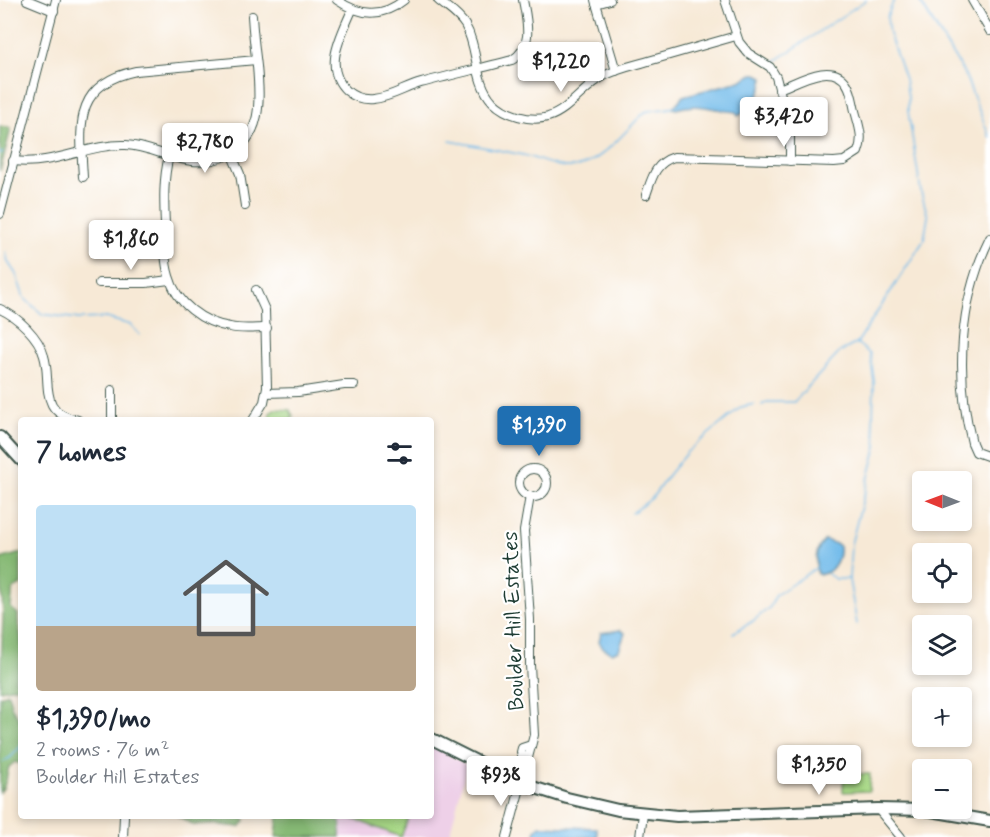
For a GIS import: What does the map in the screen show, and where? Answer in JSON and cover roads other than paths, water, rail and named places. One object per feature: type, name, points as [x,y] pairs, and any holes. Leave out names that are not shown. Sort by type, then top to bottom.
[{"type":"main road","points":[[0,437],[18,457]]},
{"type":"main road","points":[[434,740],[520,783],[567,798],[643,814],[677,816],[878,809],[925,810],[990,821]]},
{"type":"street","points":[[27,0],[54,11]]},
{"type":"street","points":[[0,214],[56,0]]},
{"type":"street","points":[[337,0],[352,10],[362,13],[389,10],[404,0]]},
{"type":"street","points":[[438,0],[457,15],[465,25],[471,38],[483,84],[492,101],[515,116],[548,117],[560,111],[592,83],[616,71],[736,36]]},
{"type":"street","points":[[352,10],[336,47],[334,64],[339,82],[350,93],[361,98],[372,99],[420,83],[520,56],[527,38],[523,0]]},
{"type":"street","points":[[610,0],[595,2],[616,71]]},
{"type":"street","points":[[725,0],[736,36],[748,53],[770,67],[779,89],[790,129],[790,161]]},
{"type":"street","points":[[972,0],[990,31]]},
{"type":"street","points":[[13,161],[45,160],[101,147],[127,145],[185,160],[202,161],[221,158],[231,153],[248,138],[257,118],[260,98],[252,16]]},
{"type":"street","points":[[83,177],[81,120],[86,104],[97,89],[114,77],[136,71],[256,60]]},
{"type":"street","points":[[646,195],[654,171],[664,160],[674,157],[844,161],[858,152],[862,136],[847,84],[834,74],[822,73],[779,89]]},
{"type":"street","points":[[231,153],[240,174],[245,206]]},
{"type":"street","points":[[169,156],[165,171],[164,196],[165,256],[169,280],[187,306],[205,319],[232,328],[267,328]]},
{"type":"street","points":[[990,238],[982,254],[971,289],[964,327],[962,365],[972,443],[976,452],[990,457]]},
{"type":"street","points":[[99,283],[146,283],[169,280]]},
{"type":"street","points":[[256,290],[264,303],[267,328],[266,393],[256,417]]},
{"type":"street","points":[[0,309],[14,317],[37,341],[47,366],[46,392],[64,415],[70,417]]},
{"type":"street","points":[[266,393],[298,392],[354,385]]},
{"type":"street","points":[[112,390],[112,417]]},
{"type":"street","name":"Boulder Hill Estates","points":[[507,837],[534,735],[524,531],[530,496]]},
{"type":"street","points":[[878,809],[901,837]]},
{"type":"street","points":[[640,837],[643,814]]},
{"type":"street","points":[[123,837],[124,819]]},
{"type":"water","points":[[753,74],[763,77],[762,88],[752,105],[738,116],[736,112],[706,107],[673,108],[683,96],[740,81]]},
{"type":"water","points":[[825,540],[839,545],[839,556],[831,569],[817,574],[816,556]]},
{"type":"water","points":[[620,630],[625,633],[619,650],[612,653],[602,647],[599,641],[601,633]]},
{"type":"water","points":[[540,826],[597,828],[597,837],[534,837]]},
{"type":"waterway","points":[[774,62],[866,0]]},
{"type":"waterway","points":[[762,405],[767,402],[794,402],[840,352],[857,343],[924,240],[928,217],[921,192],[905,79],[889,34],[887,17],[894,0]]},
{"type":"waterway","points":[[919,0],[965,75],[990,138]]},
{"type":"waterway","points":[[450,141],[523,155],[554,165],[578,166],[602,154],[645,112],[674,107]]},
{"type":"waterway","points":[[6,252],[24,298],[42,314],[79,319],[106,318],[131,325],[140,335]]},
{"type":"waterway","points":[[857,624],[849,580],[851,544],[877,446],[873,422],[874,381],[870,354],[858,344]]},
{"type":"waterway","points":[[632,513],[652,498],[687,452],[741,407],[755,404]]},
{"type":"waterway","points":[[733,633],[770,607],[776,595],[816,568]]},
{"type":"waterway","points":[[828,574],[835,579],[849,579]]},
{"type":"waterway","points":[[3,762],[18,749]]}]
